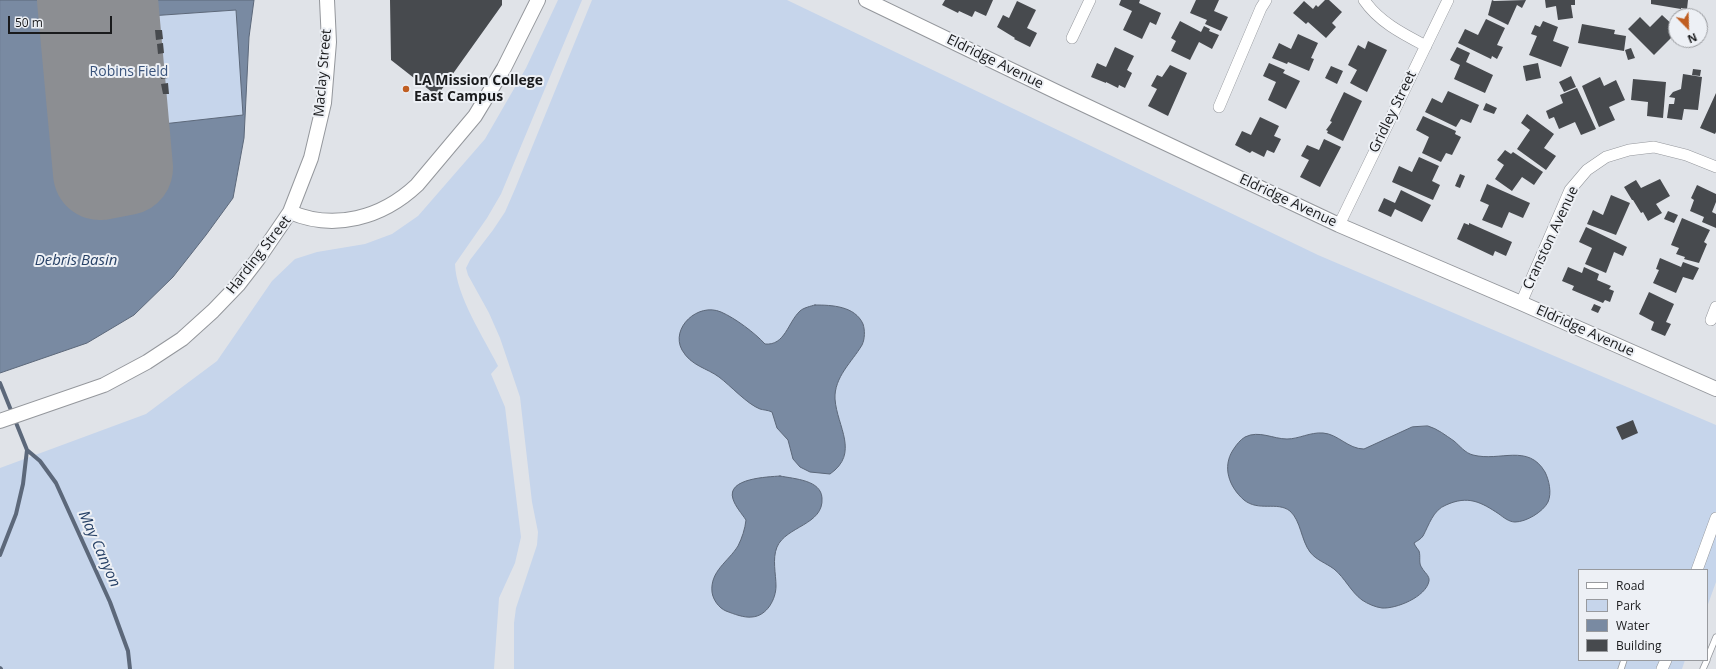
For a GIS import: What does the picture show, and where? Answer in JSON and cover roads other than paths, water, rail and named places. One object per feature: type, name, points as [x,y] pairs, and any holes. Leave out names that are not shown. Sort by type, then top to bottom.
[{"type":"street","name":"Maclay Street","points":[[290,212],[311,158],[324,103],[329,42],[327,0]]},
{"type":"street","name":"Harding Street","points":[[0,421],[104,385],[146,362],[182,339],[213,311],[238,285],[258,259],[290,212],[317,221],[343,221],[368,216],[392,205],[406,195],[475,116],[504,68],[538,0]]},
{"type":"street","name":"Eldridge Avenue","points":[[866,0],[1339,225],[1521,302],[1716,389]]},
{"type":"street","points":[[1072,38],[1090,0]]},
{"type":"street","points":[[1219,107],[1261,8],[1266,0]]},
{"type":"street","points":[[1364,0],[1371,11],[1382,20],[1426,46]]},
{"type":"street","name":"Gridley Street","points":[[1339,225],[1448,0]]},
{"type":"street","name":"Cranston Avenue","points":[[1521,302],[1570,190],[1588,170],[1606,157],[1630,150],[1654,147],[1686,155],[1716,167]]},
{"type":"street","points":[[1710,320],[1716,307]]},
{"type":"street","points":[[1697,569],[1716,518]]},
{"type":"lane","points":[[1708,657],[1716,637]]},
{"type":"water","name":"Debris Basin","points":[[0,0],[67,0],[83,185],[140,178],[136,127],[243,115],[236,10],[135,17],[134,0],[254,0],[249,37],[244,138],[233,198],[173,277],[134,315],[87,343],[0,373]]},
{"type":"water","points":[[815,305],[836,306],[855,313],[863,324],[864,332],[864,340],[862,345],[844,370],[835,391],[835,399],[845,448],[844,457],[839,466],[830,474],[810,472],[800,467],[793,459],[788,440],[777,428],[772,412],[755,407],[719,377],[690,360],[682,350],[679,342],[680,333],[688,319],[695,314],[712,310],[721,312],[738,322],[756,335],[765,344],[772,344],[782,337],[800,311]]},
{"type":"water","points":[[1428,426],[1441,432],[1465,451],[1473,455],[1493,457],[1513,455],[1530,458],[1538,463],[1545,472],[1550,487],[1550,495],[1546,506],[1538,513],[1519,522],[1508,520],[1486,506],[1474,501],[1461,500],[1442,507],[1432,518],[1423,536],[1414,543],[1419,551],[1421,566],[1429,577],[1427,587],[1417,597],[1410,601],[1388,608],[1379,608],[1362,600],[1334,569],[1315,557],[1307,547],[1299,525],[1294,515],[1290,511],[1285,508],[1250,504],[1234,489],[1229,476],[1228,463],[1233,450],[1242,439],[1250,435],[1256,434],[1287,439],[1323,433],[1333,436],[1353,447],[1364,449],[1412,427]]},
{"type":"water","points":[[780,476],[806,481],[817,487],[821,492],[821,507],[811,520],[788,534],[777,547],[774,561],[776,591],[770,606],[762,614],[749,617],[723,610],[715,601],[712,592],[712,585],[720,567],[738,546],[746,520],[734,502],[733,492],[736,487],[749,480]]},
{"type":"waterway","points":[[0,383],[27,450],[23,484],[16,514],[0,555]]},
{"type":"waterway","name":"May Canyon","points":[[27,450],[40,461],[56,483],[110,602],[128,651],[130,669]]},
{"type":"place","name":"LA Mission College East Campus","points":[[406,89]]},
{"type":"park label","name":"Robins Field","points":[[129,72]]}]
